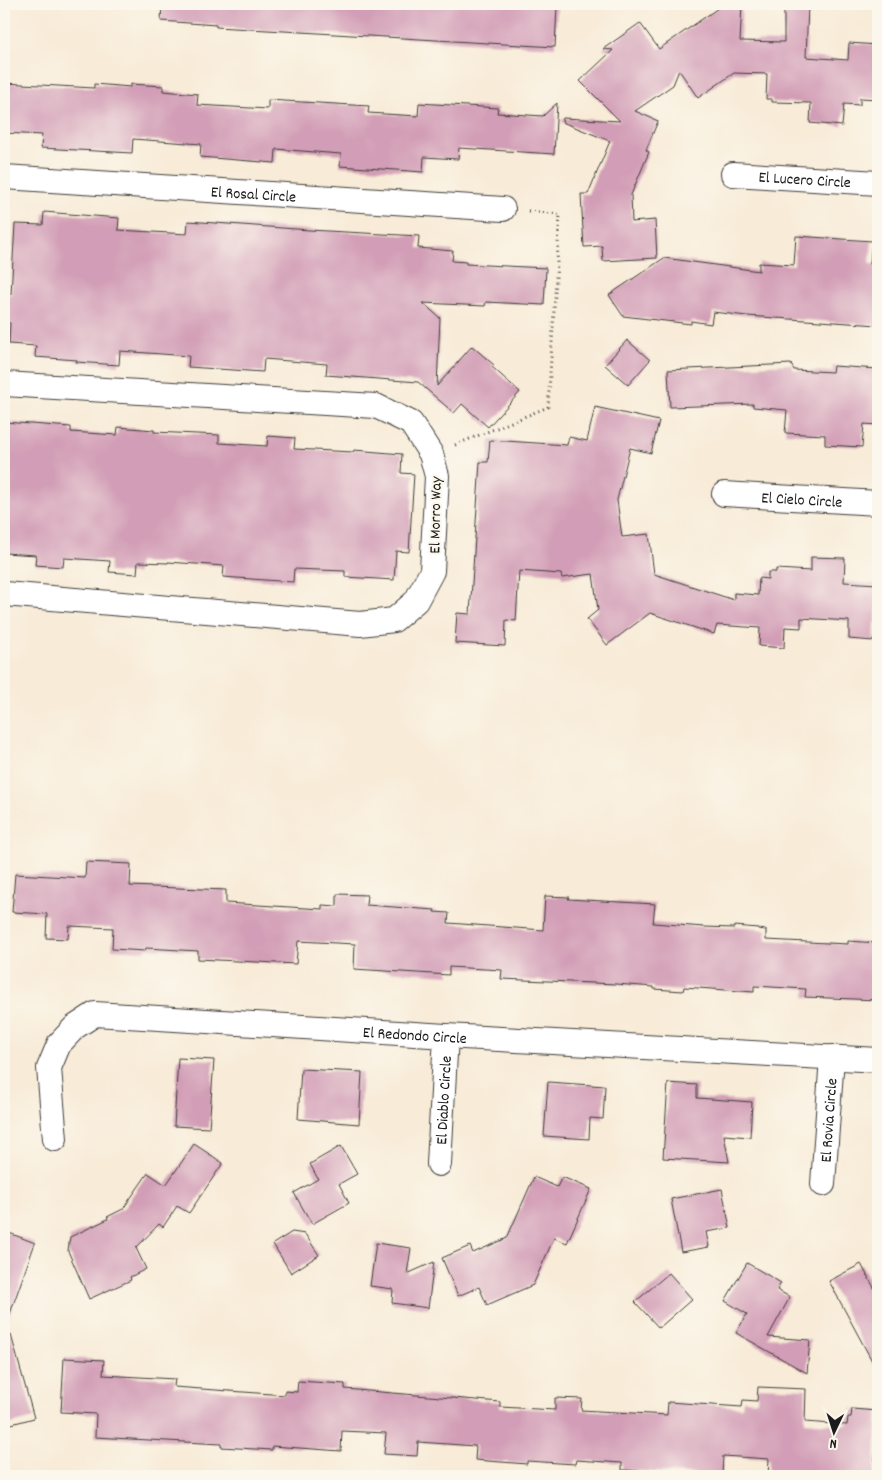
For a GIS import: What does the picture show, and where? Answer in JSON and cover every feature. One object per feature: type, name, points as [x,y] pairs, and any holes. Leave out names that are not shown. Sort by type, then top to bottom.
[{"type":"street","name":"El Lucero Circle","points":[[733,174],[878,183]]},
{"type":"street","name":"El Rosal Circle","points":[[4,177],[503,209]]},
{"type":"street","name":"El Morro Way","points":[[4,384],[376,406],[412,423],[431,454],[437,476],[432,571],[416,601],[394,620],[360,624],[4,594]]},
{"type":"street","name":"El Cielo Circle","points":[[724,494],[878,503]]},
{"type":"street","name":"El Redondo Circle","points":[[54,1139],[49,1068],[59,1044],[75,1027],[95,1014],[878,1060]]},
{"type":"street","name":"El Diablo Circle","points":[[438,1164],[446,1036]]},
{"type":"street","name":"El Rovia Circle","points":[[823,1184],[832,1057]]},
{"type":"path","points":[[431,454],[548,408],[560,214],[503,209]]},
{"type":"building","points":[[162,4],[505,4],[557,6],[555,47],[216,27],[216,25],[161,21]]},
{"type":"building","points":[[724,4],[742,4],[740,41],[784,42],[784,4],[808,4],[806,57],[848,60],[849,43],[878,45],[878,99],[860,98],[860,105],[844,104],[842,126],[810,123],[811,103],[772,102],[772,99],[766,99],[767,74],[734,73],[698,98],[679,70],[673,85],[635,111],[658,121],[646,150],[649,152],[631,195],[632,222],[655,220],[657,258],[603,261],[602,246],[584,247],[581,194],[588,194],[610,141],[562,122],[563,118],[620,121],[580,81],[613,50],[603,49],[640,23],[659,49]]},
{"type":"building","points":[[4,83],[94,88],[94,84],[131,87],[131,84],[163,86],[163,91],[198,94],[197,105],[268,109],[268,100],[369,106],[368,113],[418,116],[419,103],[498,108],[497,113],[543,116],[557,103],[554,154],[459,148],[458,159],[424,157],[423,172],[340,166],[341,154],[276,149],[275,163],[200,157],[201,144],[133,139],[132,153],[41,148],[42,135],[4,133]]},
{"type":"building","points":[[44,212],[119,218],[118,230],[187,234],[188,221],[419,236],[418,248],[453,251],[452,261],[466,262],[466,264],[546,268],[544,305],[486,302],[485,306],[423,303],[440,318],[437,386],[472,346],[494,365],[492,367],[520,392],[488,427],[462,404],[454,413],[418,382],[326,375],[327,364],[264,359],[263,372],[188,367],[189,356],[120,351],[119,365],[35,357],[36,346],[9,344],[10,323],[5,322],[7,294],[11,294],[15,224],[43,225]]},
{"type":"building","points":[[796,236],[872,241],[870,264],[878,264],[878,325],[713,312],[711,324],[691,321],[691,324],[623,316],[609,295],[664,258],[759,271],[759,263],[794,265]]},
{"type":"building","points":[[627,340],[650,360],[628,385],[605,365]]},
{"type":"building","points":[[791,364],[794,370],[832,372],[833,366],[878,369],[878,425],[864,424],[862,447],[825,445],[825,435],[785,433],[787,410],[753,407],[753,404],[670,407],[668,370]]},
{"type":"building","points":[[595,407],[659,421],[651,453],[630,448],[617,500],[622,537],[649,534],[654,574],[734,600],[734,593],[758,595],[759,578],[768,579],[768,572],[776,572],[776,569],[811,571],[811,557],[845,558],[844,582],[878,584],[874,641],[849,639],[849,621],[801,618],[801,628],[785,627],[784,648],[759,646],[760,628],[717,625],[714,634],[650,613],[607,645],[587,619],[598,610],[593,574],[562,578],[561,574],[519,571],[516,621],[506,620],[505,646],[455,643],[457,613],[470,614],[480,462],[488,462],[490,440],[567,445],[569,437],[587,441]]},
{"type":"building","points":[[4,422],[71,427],[71,432],[117,435],[118,427],[154,430],[154,432],[219,435],[219,443],[267,446],[268,436],[295,438],[294,449],[353,452],[354,450],[402,454],[401,473],[414,474],[409,552],[396,551],[394,580],[345,577],[345,571],[294,569],[293,582],[223,577],[224,566],[168,562],[138,562],[137,574],[109,572],[110,561],[64,558],[63,567],[35,565],[36,555],[4,553]]},
{"type":"building","points":[[86,862],[131,864],[130,886],[226,890],[226,903],[322,909],[322,905],[337,906],[337,894],[367,895],[366,905],[435,910],[434,912],[449,913],[448,923],[543,930],[545,896],[655,904],[653,923],[704,927],[734,928],[734,926],[758,928],[766,930],[766,940],[848,944],[848,941],[878,943],[878,1000],[805,997],[806,989],[754,986],[754,992],[684,987],[683,991],[616,984],[501,979],[502,970],[449,967],[449,975],[354,969],[355,944],[298,941],[296,964],[198,959],[198,951],[146,948],[145,951],[112,949],[113,928],[69,926],[68,939],[46,938],[47,914],[12,912],[15,874],[85,878]]},
{"type":"building","points":[[178,1058],[214,1060],[209,1128],[174,1126]]},
{"type":"building","points":[[301,1069],[362,1072],[359,1124],[298,1119]]},
{"type":"building","points":[[548,1082],[605,1086],[603,1119],[590,1118],[589,1139],[544,1136]]},
{"type":"building","points":[[668,1083],[697,1085],[697,1098],[752,1102],[750,1137],[724,1135],[729,1162],[663,1158]]},
{"type":"building","points":[[194,1144],[223,1163],[189,1213],[177,1206],[163,1227],[159,1224],[136,1248],[146,1269],[130,1277],[131,1280],[89,1299],[68,1251],[70,1237],[108,1219],[107,1217],[123,1209],[148,1173],[166,1185]]},
{"type":"building","points":[[341,1146],[357,1174],[339,1184],[349,1203],[312,1224],[294,1193],[318,1179],[310,1164]]},
{"type":"building","points":[[534,1177],[557,1187],[562,1177],[591,1189],[567,1243],[554,1238],[533,1285],[487,1305],[479,1287],[458,1296],[442,1258],[470,1246],[473,1253],[507,1238]]},
{"type":"building","points":[[722,1189],[730,1228],[706,1232],[709,1247],[681,1252],[671,1199]]},
{"type":"building","points":[[4,1231],[35,1243],[7,1322],[4,1322]]},
{"type":"building","points":[[292,1232],[305,1234],[319,1255],[291,1273],[273,1244]]},
{"type":"building","points":[[376,1243],[411,1248],[407,1274],[434,1262],[428,1308],[392,1303],[393,1289],[370,1286]]},
{"type":"building","points":[[747,1263],[781,1283],[777,1290],[790,1297],[768,1337],[810,1340],[807,1373],[736,1333],[747,1314],[725,1301]]},
{"type":"building","points":[[861,1264],[878,1295],[878,1372],[829,1281]]},
{"type":"building","points":[[669,1273],[692,1299],[659,1328],[635,1302]]},
{"type":"building","points":[[11,1335],[34,1418],[4,1426],[4,1336]]},
{"type":"building","points":[[64,1358],[104,1360],[103,1375],[175,1379],[174,1387],[285,1395],[285,1391],[297,1392],[298,1381],[345,1384],[345,1389],[500,1402],[500,1407],[555,1410],[555,1398],[582,1399],[581,1410],[667,1415],[668,1402],[742,1407],[743,1400],[757,1401],[758,1387],[806,1389],[805,1422],[847,1425],[852,1409],[878,1411],[874,1476],[768,1476],[769,1459],[723,1456],[722,1476],[622,1470],[622,1463],[576,1460],[575,1464],[527,1461],[527,1464],[475,1460],[476,1446],[418,1442],[417,1456],[384,1454],[386,1433],[342,1431],[341,1451],[272,1446],[272,1450],[221,1447],[221,1444],[95,1437],[96,1414],[61,1412]]}]
